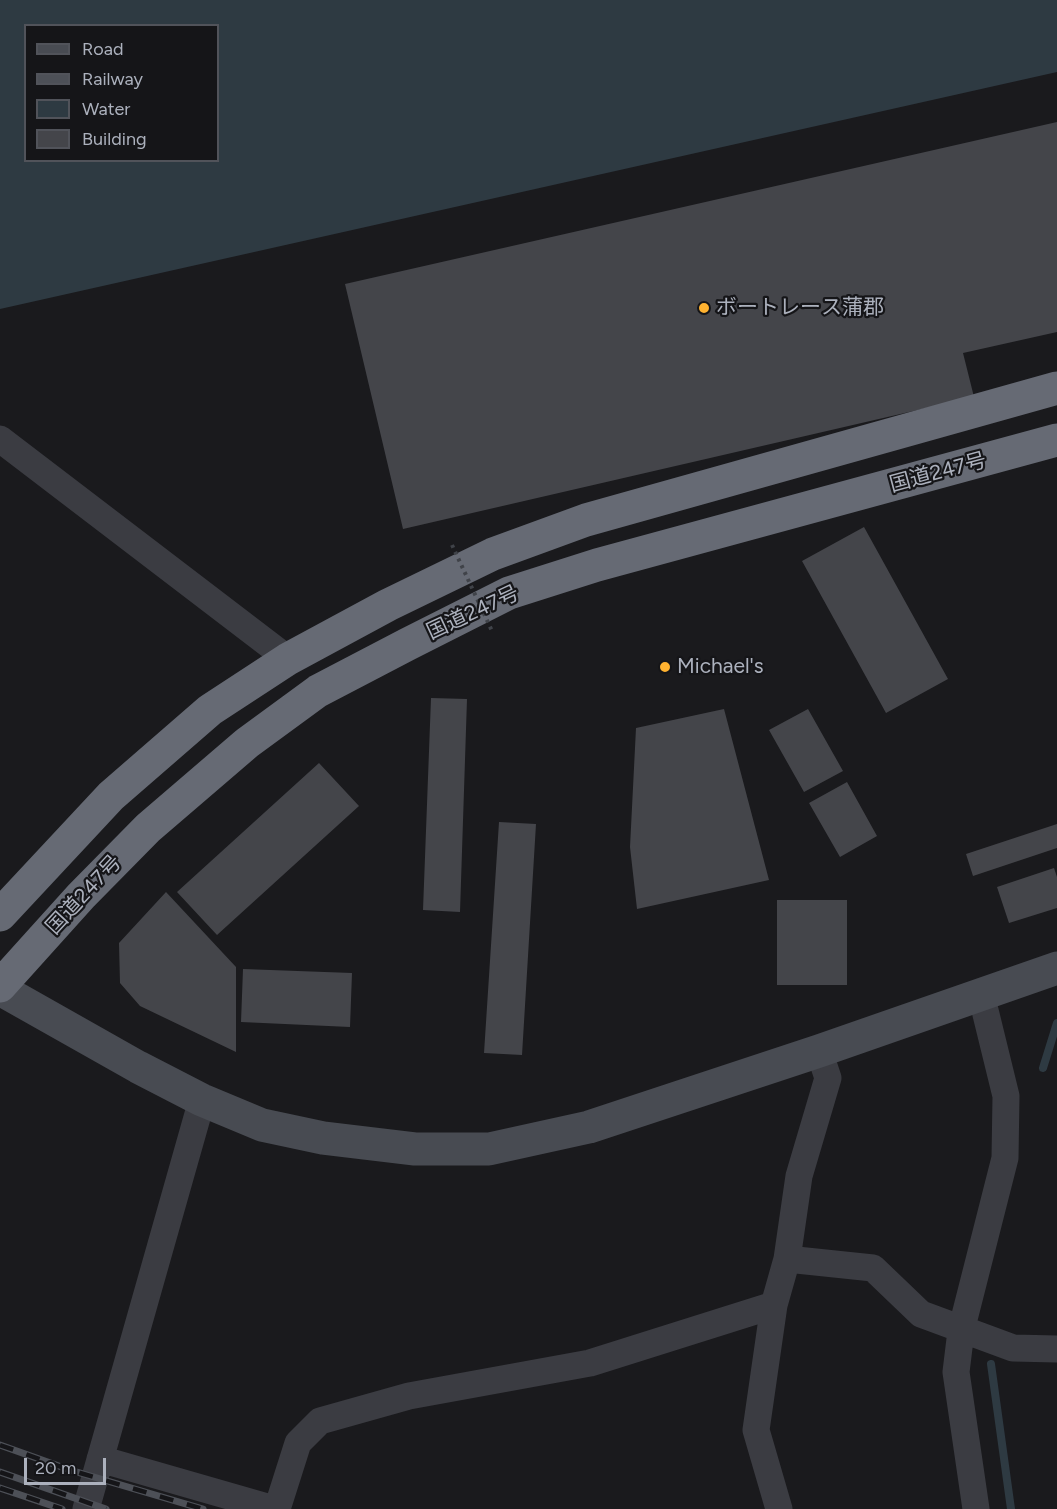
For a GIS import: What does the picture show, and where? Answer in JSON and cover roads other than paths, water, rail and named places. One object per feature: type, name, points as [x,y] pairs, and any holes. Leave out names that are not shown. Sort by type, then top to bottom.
[{"type":"highway","name":"国道247号","points":[[0,915],[111,796],[210,710],[288,659],[388,605],[493,554],[586,520],[1057,388]]},
{"type":"highway","name":"国道247号","points":[[0,988],[81,896],[147,828],[247,743],[318,691],[509,593],[597,566],[1057,440]]},
{"type":"street","points":[[0,439],[288,659]]},
{"type":"street","points":[[0,988],[138,1067],[202,1100],[262,1125],[323,1138],[415,1149],[489,1149],[589,1127],[819,1051],[1057,968]]},
{"type":"street","points":[[976,1509],[956,1372],[961,1331],[1005,1158],[1006,1096],[981,994]]},
{"type":"street","points":[[778,1509],[756,1430],[774,1305],[787,1259],[799,1176],[828,1078],[819,1051]]},
{"type":"street","points":[[86,1509],[202,1100]]},
{"type":"street","points":[[787,1259],[873,1268],[921,1314],[961,1331],[1013,1348],[1057,1349]]},
{"type":"street","points":[[100,1459],[275,1509],[298,1443],[320,1421],[409,1396],[590,1363],[774,1305]]},
{"type":"water","points":[[0,0],[1057,0],[1057,72],[0,309]]},
{"type":"waterway","points":[[1043,1068],[1057,1023]]},
{"type":"waterway","points":[[991,1364],[1011,1509]]},
{"type":"railway","points":[[0,1445],[70,1470],[203,1509]]},
{"type":"railway","points":[[0,1472],[106,1509]]},
{"type":"railway","points":[[0,1488],[62,1509]]},
{"type":"place","name":"ボートレース蒲郡","points":[[704,308]]},
{"type":"place","name":"Michael's","points":[[665,667]]}]
